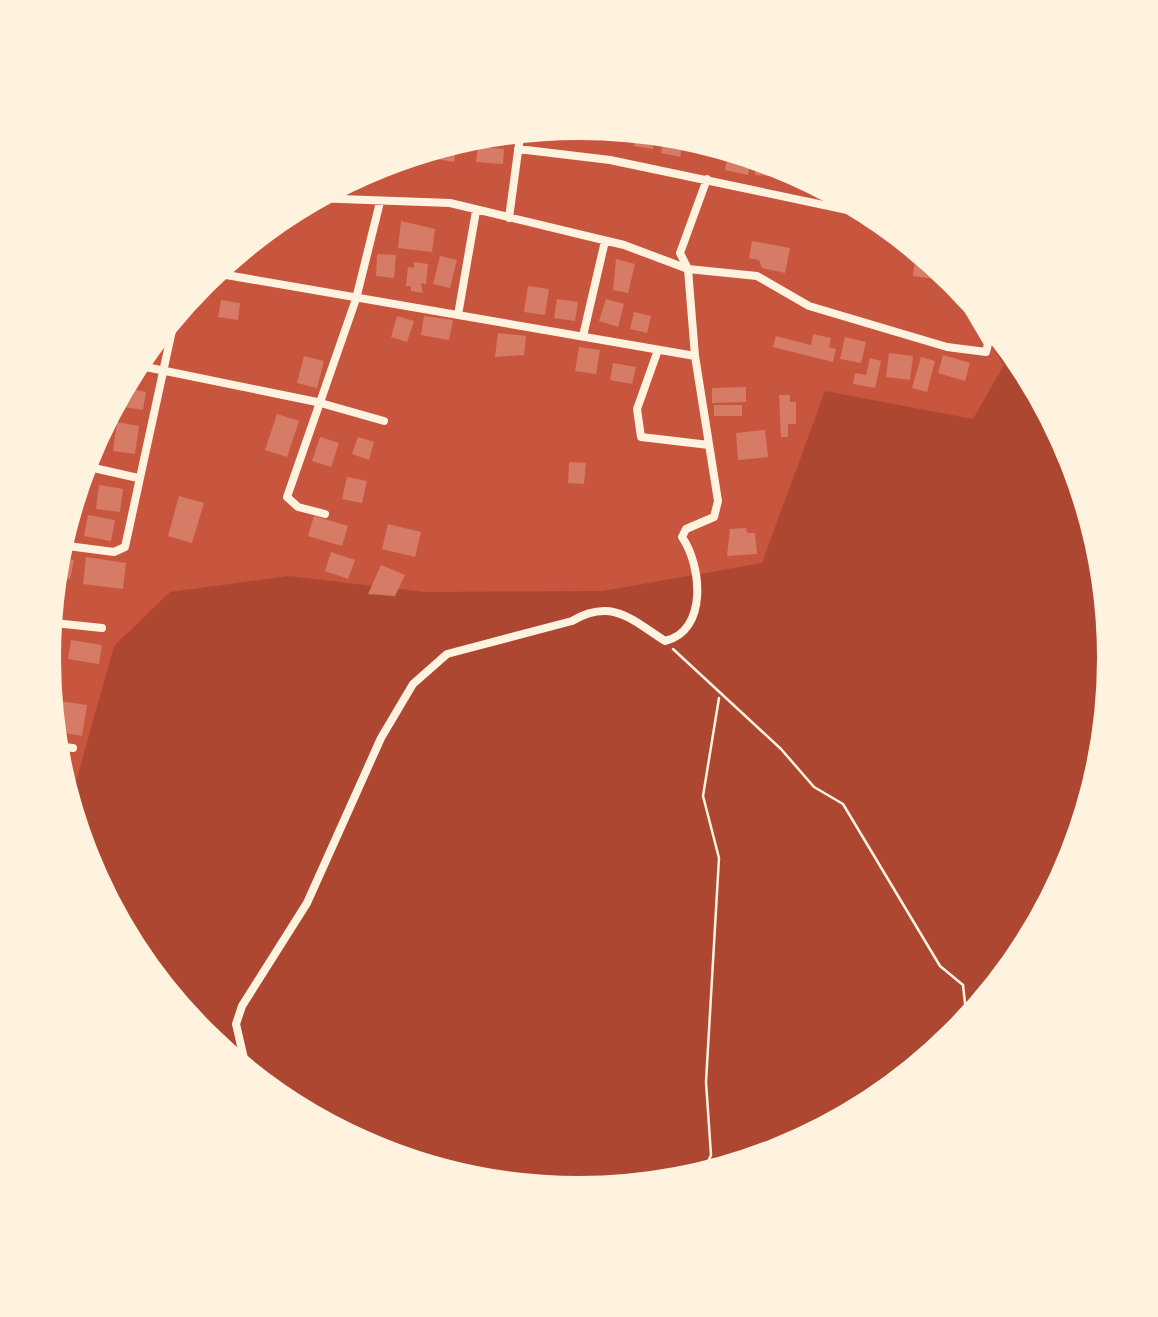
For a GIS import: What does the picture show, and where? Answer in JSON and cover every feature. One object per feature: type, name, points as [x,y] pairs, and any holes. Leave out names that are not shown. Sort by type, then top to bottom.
[{"type":"street","points":[[508,218],[520,138]]},
{"type":"street","points":[[518,150],[707,179],[850,210]]},
{"type":"street","points":[[245,1061],[236,1024],[242,1006],[307,903],[381,738],[413,684],[447,654],[572,621],[591,611],[622,612],[664,641],[685,634],[693,617],[696,570],[682,533],[707,521],[717,510],[695,356],[688,269],[681,262],[681,244],[707,179]]},
{"type":"street","points":[[330,198],[436,201],[606,241],[688,269],[757,276],[810,306],[948,347],[986,352],[988,344],[967,307]]},
{"type":"street","points":[[325,514],[298,508],[288,497],[316,402],[356,298],[380,202]]},
{"type":"street","points":[[458,315],[476,212]]},
{"type":"street","points":[[583,336],[606,241]]},
{"type":"street","points":[[223,275],[695,356]]},
{"type":"street","points":[[67,546],[118,551],[125,547],[172,329]]},
{"type":"street","points":[[658,350],[636,409],[641,437],[709,445]]},
{"type":"street","points":[[143,366],[316,402],[384,422]]},
{"type":"street","points":[[91,467],[138,478]]},
{"type":"street","points":[[56,623],[102,628]]},
{"type":"street","points":[[62,747],[73,748]]},
{"type":"path","points":[[664,641],[781,749],[814,787],[843,804],[940,966],[963,985],[966,1012]]},
{"type":"path","points":[[706,1167],[712,1155],[706,1082],[719,858],[703,796],[720,696]]},
{"type":"shaded area","points":[[974,318],[995,340],[1033,396],[1075,490],[1099,590],[1102,693],[1085,794],[1049,890],[995,977],[950,1029],[924,1052],[841,1112],[747,1155],[647,1178],[545,1181],[443,1165],[347,1128],[260,1074],[185,1004],[143,950],[109,890],[73,793],[114,646],[170,592],[289,576],[425,592],[603,591],[762,563],[825,391],[973,419],[1004,365]]},
{"type":"building","points":[[635,138],[654,140],[653,149],[634,146]]},
{"type":"building","points":[[663,142],[683,145],[680,157],[661,153]]},
{"type":"building","points":[[478,147],[504,149],[503,164],[476,162]]},
{"type":"building","points":[[456,149],[454,162],[430,156]]},
{"type":"building","points":[[728,156],[750,163],[748,175],[725,170]]},
{"type":"building","points":[[756,165],[776,173],[776,176],[755,175]]},
{"type":"building","points":[[401,221],[435,229],[432,252],[398,248]]},
{"type":"building","points":[[752,241],[790,248],[785,273],[762,268],[759,260],[749,258]]},
{"type":"building","points":[[377,254],[396,255],[394,278],[376,276]]},
{"type":"building","points":[[440,256],[457,260],[450,288],[433,284]]},
{"type":"building","points":[[915,258],[935,275],[935,279],[913,276]]},
{"type":"building","points":[[616,259],[635,264],[628,293],[613,290]]},
{"type":"building","points":[[414,262],[428,264],[426,284],[421,283],[423,293],[406,286],[408,267],[414,268]]},
{"type":"building","points":[[528,286],[549,289],[545,315],[524,312]]},
{"type":"building","points":[[557,299],[578,302],[575,321],[554,318]]},
{"type":"building","points":[[606,299],[624,304],[618,327],[599,321]]},
{"type":"building","points":[[221,300],[240,303],[238,320],[218,317]]},
{"type":"building","points":[[634,312],[651,316],[647,333],[630,329]]},
{"type":"building","points":[[397,316],[414,321],[407,342],[391,337]]},
{"type":"building","points":[[424,316],[453,320],[449,340],[421,335]]},
{"type":"building","points":[[498,333],[526,336],[524,355],[495,357]]},
{"type":"building","points":[[813,334],[831,338],[829,347],[836,349],[833,362],[773,347],[776,336],[811,345]]},
{"type":"building","points":[[845,337],[866,342],[861,363],[840,359]]},
{"type":"building","points":[[579,347],[600,350],[596,374],[575,371]]},
{"type":"building","points":[[889,353],[913,356],[910,380],[886,377]]},
{"type":"building","points":[[943,355],[970,363],[965,381],[938,373]]},
{"type":"building","points":[[304,356],[324,361],[317,388],[297,383]]},
{"type":"building","points":[[921,357],[935,361],[927,392],[912,388]]},
{"type":"building","points":[[870,358],[881,361],[875,388],[853,384],[855,373],[866,375]]},
{"type":"building","points":[[613,363],[636,367],[632,384],[610,380]]},
{"type":"building","points":[[746,387],[746,402],[712,403],[712,388]]},
{"type":"building","points":[[130,389],[146,392],[143,410],[123,407]]},
{"type":"building","points":[[779,395],[790,395],[790,402],[796,402],[796,424],[788,424],[788,437],[781,437]]},
{"type":"building","points":[[714,405],[742,405],[742,416],[714,416]]},
{"type":"building","points":[[277,414],[299,421],[287,457],[265,450]]},
{"type":"building","points":[[117,422],[139,426],[135,454],[113,451]]},
{"type":"building","points":[[765,430],[768,457],[738,460],[736,433]]},
{"type":"building","points":[[320,437],[339,443],[331,467],[312,461]]},
{"type":"building","points":[[358,437],[374,442],[369,460],[352,454]]},
{"type":"building","points":[[569,462],[586,463],[584,484],[568,483]]},
{"type":"building","points":[[347,477],[367,481],[362,503],[342,499]]},
{"type":"building","points":[[99,485],[123,489],[120,512],[96,509]]},
{"type":"building","points":[[179,496],[204,503],[192,543],[168,536]]},
{"type":"building","points":[[88,515],[115,520],[111,541],[84,536]]},
{"type":"building","points":[[314,516],[348,526],[342,546],[308,536]]},
{"type":"building","points":[[388,524],[421,532],[415,557],[382,549]]},
{"type":"building","points":[[746,528],[747,533],[755,533],[757,554],[727,556],[730,529]]},
{"type":"building","points":[[331,552],[355,560],[348,579],[325,571]]},
{"type":"building","points":[[86,557],[126,563],[123,589],[83,584]]},
{"type":"building","points":[[65,558],[74,560],[70,579],[61,577]]},
{"type":"building","points":[[381,565],[405,575],[395,596],[368,594]]},
{"type":"building","points":[[71,640],[102,645],[99,664],[68,659]]},
{"type":"building","points":[[59,701],[87,705],[82,736],[60,732]]}]
